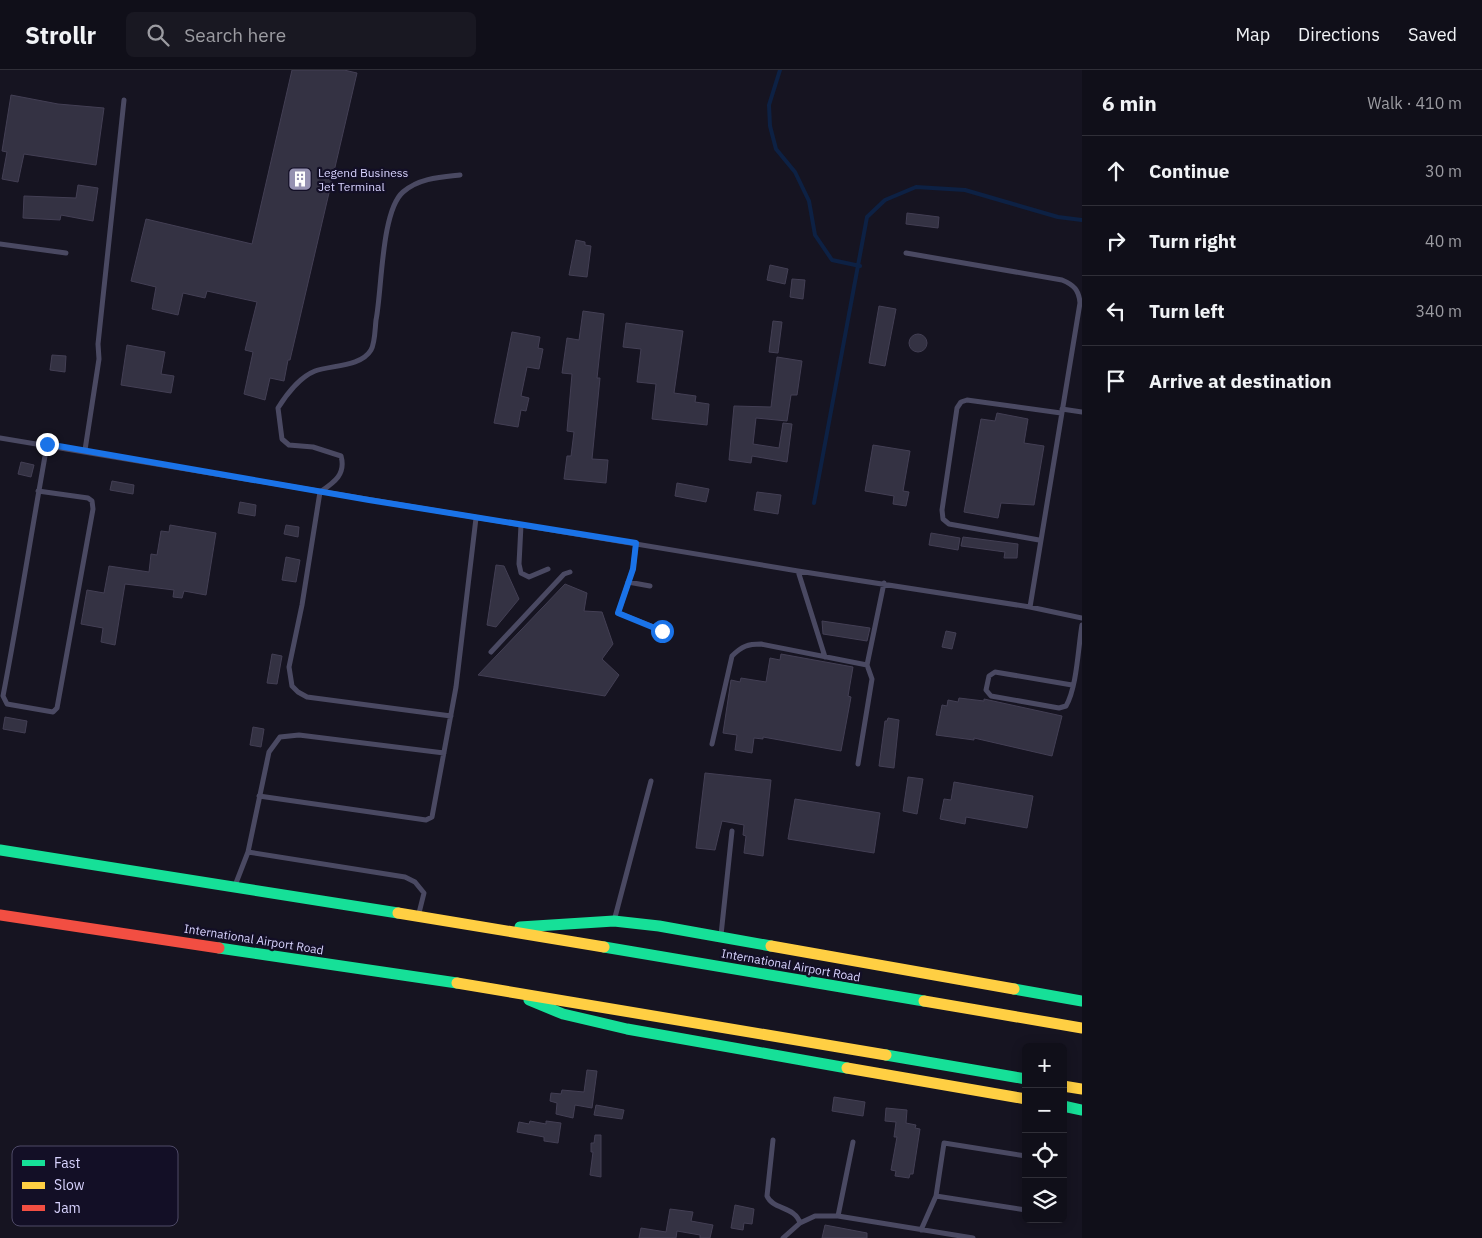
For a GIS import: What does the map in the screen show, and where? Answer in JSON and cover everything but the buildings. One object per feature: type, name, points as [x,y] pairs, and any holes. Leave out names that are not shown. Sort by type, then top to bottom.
[{"type":"main road","name":"International Airport Road","points":[[0,850],[495,928],[1082,1028]]},
{"type":"main road","name":"International Airport Road","points":[[0,915],[503,990],[1022,1078]]},
{"type":"main road","name":"International Airport Road","points":[[495,928],[614,921],[1082,1001]]},
{"type":"main road","name":"International Airport Road","points":[[503,990],[563,1014],[627,1029],[1022,1098]]},
{"type":"main road","points":[[1067,1087],[1082,1089]]},
{"type":"main road","points":[[1067,1107],[1082,1110]]},
{"type":"lane","points":[[85,450],[99,360],[98,344],[124,100]]},
{"type":"lane","points":[[451,716],[308,697],[298,692],[292,686],[289,667],[302,605],[320,492],[333,483],[342,473],[343,464],[341,456],[313,447],[289,445],[282,439],[278,408],[302,380],[314,372],[361,359],[371,350],[379,307],[382,254],[391,214],[402,192],[429,178],[460,175]]},
{"type":"lane","points":[[0,244],[66,253]]},
{"type":"lane","points":[[906,253],[1062,280],[1072,285],[1079,292],[1080,303],[1039,540],[1030,607]]},
{"type":"lane","points":[[1039,540],[949,524],[943,519],[942,510],[957,408],[961,402],[967,400],[1082,412]]},
{"type":"lane","points":[[0,438],[85,450],[320,492],[798,571],[1030,607],[1082,618]]},
{"type":"lane","points":[[38,491],[88,498],[92,502],[94,509],[57,708],[52,712],[7,704],[3,696],[38,491],[47,444]]},
{"type":"lane","points":[[259,796],[426,820],[432,817],[451,716],[476,518]]},
{"type":"lane","points":[[521,525],[519,564],[521,573],[529,578],[548,569]]},
{"type":"lane","points":[[636,543],[633,569],[618,613],[664,631]]},
{"type":"lane","points":[[798,571],[825,657]]},
{"type":"lane","points":[[491,652],[564,574],[570,572]]},
{"type":"lane","points":[[628,582],[650,586]]},
{"type":"lane","points":[[858,764],[872,679],[867,665],[884,583]]},
{"type":"lane","points":[[1072,685],[995,672],[989,676],[986,690],[991,696],[1059,708],[1066,706],[1072,685],[1082,625]]},
{"type":"lane","points":[[712,744],[728,669],[732,656],[740,648],[749,644],[761,644],[867,665]]},
{"type":"lane","points":[[234,888],[248,852],[269,752],[280,737],[288,735],[444,753]]},
{"type":"lane","points":[[614,921],[651,781]]},
{"type":"lane","points":[[721,938],[732,830]]},
{"type":"lane","points":[[248,852],[406,877],[415,882],[424,893],[418,916]]},
{"type":"lane","points":[[773,1140],[767,1196],[771,1202],[798,1216],[800,1223]]},
{"type":"lane","points":[[838,1216],[853,1142]]},
{"type":"lane","points":[[921,1230],[936,1196],[944,1143],[1022,1155]]},
{"type":"lane","points":[[936,1196],[1022,1209]]},
{"type":"lane","points":[[783,1238],[800,1223],[815,1216],[838,1216],[973,1238]]},
{"type":"waterway","points":[[780,70],[769,105],[770,126],[776,149],[795,172],[809,201],[815,235],[832,260],[860,266]]},
{"type":"waterway","points":[[814,503],[867,217],[885,200],[916,187],[965,190],[1058,217],[1082,220]]},
{"type":"traffic: fast","points":[[0,850],[398,913]]},
{"type":"traffic: fast","points":[[520,927],[614,921],[659,926],[771,946]]},
{"type":"traffic: fast","points":[[604,947],[924,1001]]},
{"type":"traffic: fast","points":[[219,948],[457,983]]},
{"type":"traffic: fast","points":[[1014,989],[1082,1001]]},
{"type":"traffic: fast","points":[[529,1000],[563,1014],[627,1029],[847,1068]]},
{"type":"traffic: fast","points":[[886,1055],[1022,1078]]},
{"type":"traffic: fast","points":[[1067,1107],[1082,1110]]},
{"type":"traffic: slow","points":[[398,913],[604,947]]},
{"type":"traffic: slow","points":[[771,946],[1014,989]]},
{"type":"traffic: slow","points":[[457,983],[886,1055]]},
{"type":"traffic: slow","points":[[924,1001],[1082,1028]]},
{"type":"traffic: slow","points":[[847,1068],[1022,1098]]},
{"type":"traffic: slow","points":[[1067,1087],[1082,1089]]},
{"type":"traffic: jam","points":[[0,915],[219,948]]},
{"type":"place","name":"Legend Business Jet Terminal","points":[[300,179]]},
{"type":"route","points":[[47,444],[369,500],[636,543],[633,569],[618,613],[662,631]]}]
